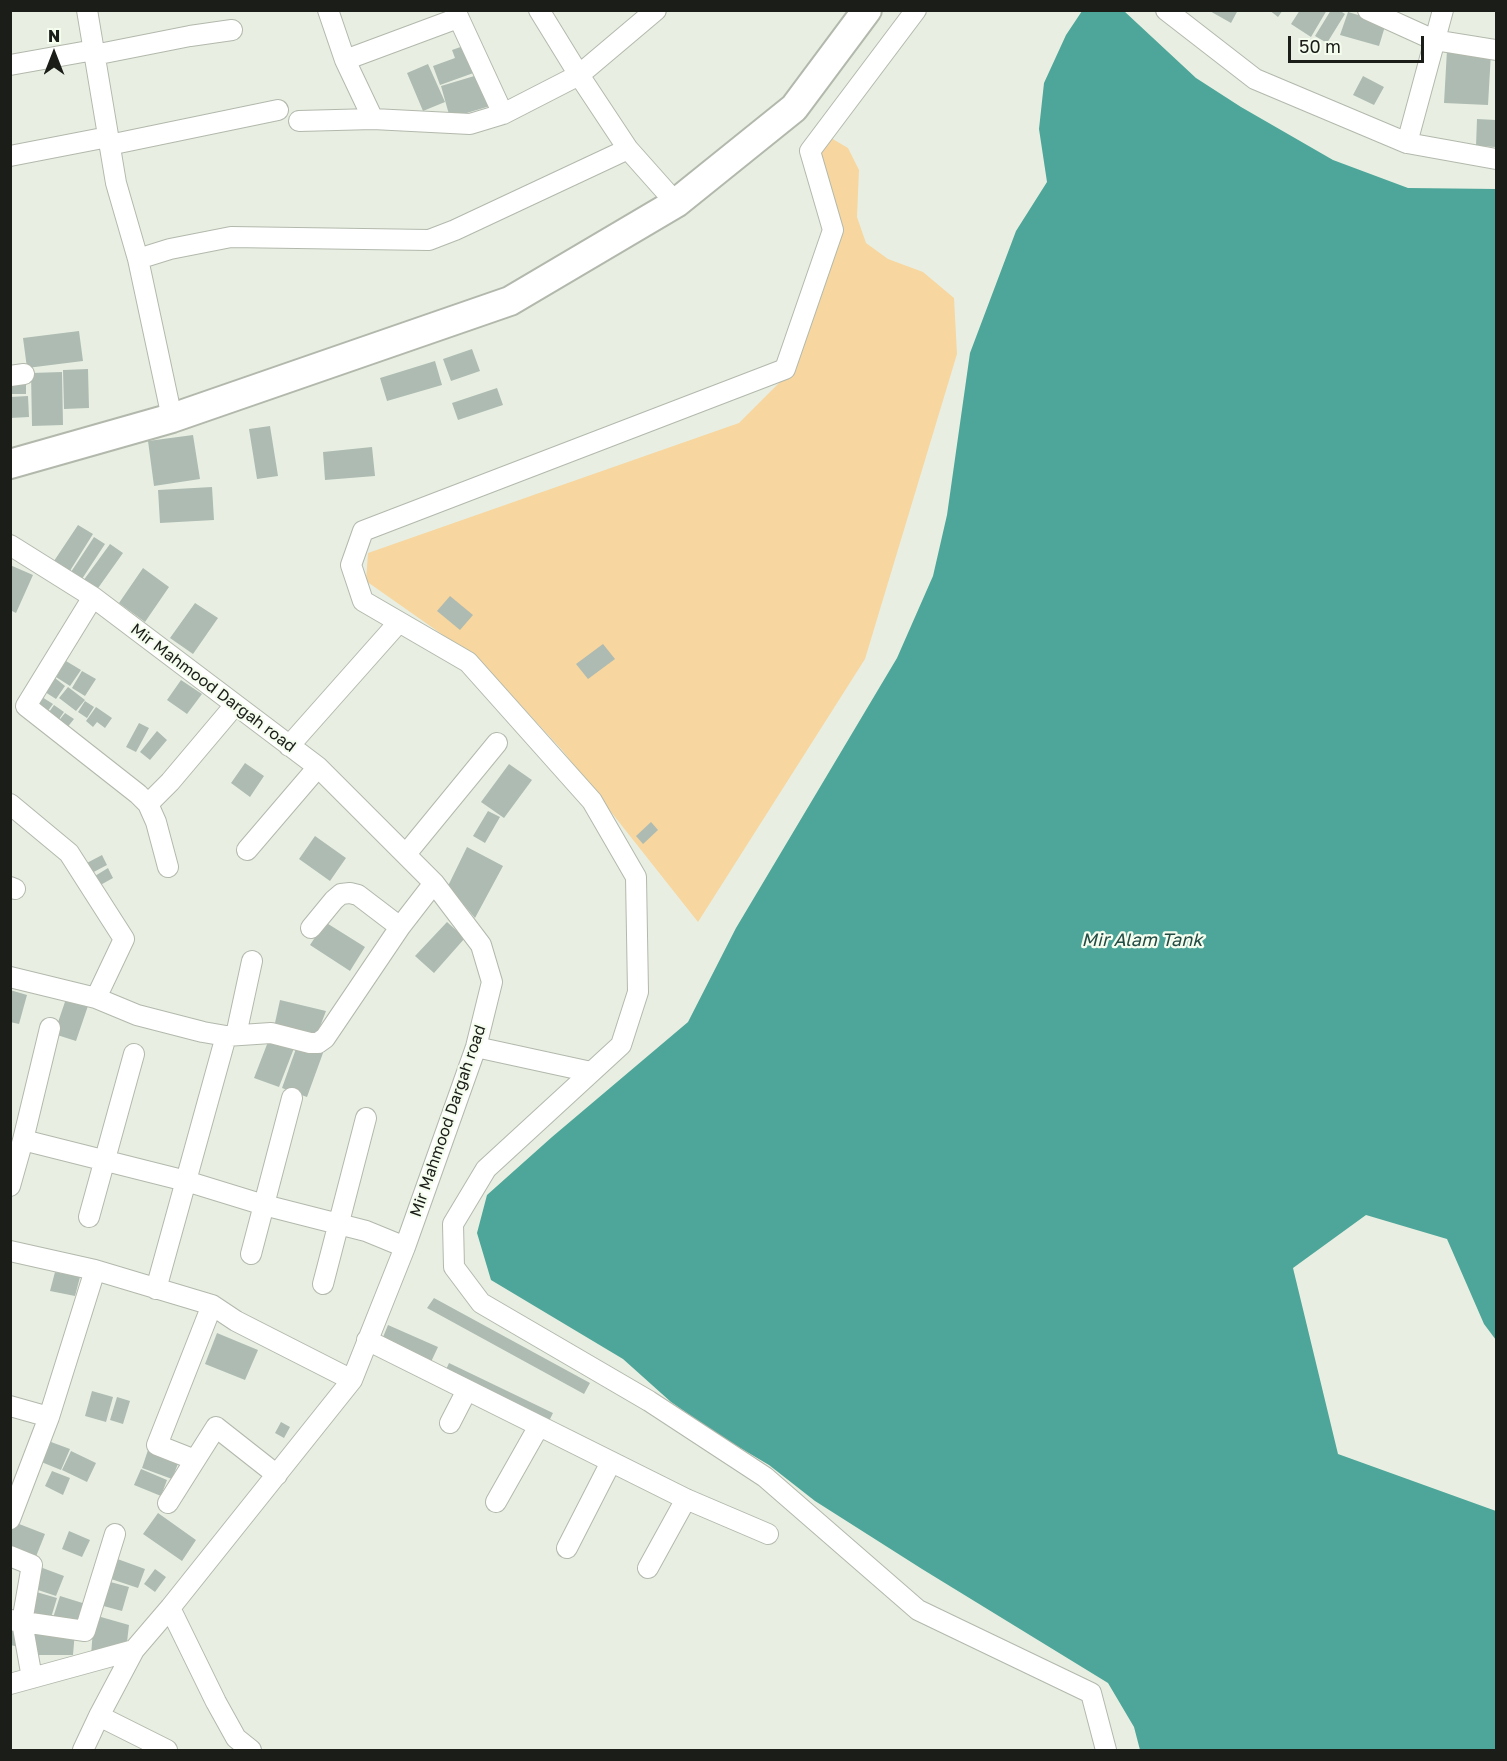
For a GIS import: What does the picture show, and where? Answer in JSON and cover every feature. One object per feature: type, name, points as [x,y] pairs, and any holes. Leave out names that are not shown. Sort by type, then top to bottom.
[{"type":"main road","points":[[10,464],[172,418],[510,300],[676,203],[794,108],[867,10]]},
{"type":"street","points":[[87,10],[116,183],[138,259],[172,418]]},
{"type":"street","points":[[328,10],[345,60],[373,119]]},
{"type":"street","points":[[539,10],[628,149],[676,203]]},
{"type":"street","points":[[299,121],[373,119],[470,124],[502,114],[579,75],[656,10]]},
{"type":"street","points":[[916,10],[810,151],[833,230],[785,369],[363,531],[351,565],[363,601],[468,662],[592,801],[636,877],[638,992],[621,1045],[486,1169],[453,1224],[454,1267],[480,1303],[649,1401],[765,1477],[918,1610],[1091,1693],[1106,1750]]},
{"type":"street","points":[[1166,10],[1255,79],[1407,143],[1497,159]]},
{"type":"street","points":[[1407,143],[1443,10]]},
{"type":"street","points":[[1369,11],[1434,40],[1497,50]]},
{"type":"street","points":[[345,60],[456,14],[502,114]]},
{"type":"street","points":[[10,65],[232,30]]},
{"type":"street","points":[[10,156],[109,141],[279,110]]},
{"type":"street","points":[[138,259],[170,249],[231,237],[429,240],[628,149]]},
{"type":"street","name":"Mir Mahmood Dargah road","points":[[10,545],[93,597],[318,767],[434,883],[481,945],[492,982],[476,1047],[405,1247],[352,1380],[134,1650],[82,1750]]},
{"type":"street","points":[[93,597],[26,706],[138,794],[147,804],[156,822],[168,867]]},
{"type":"street","points":[[289,746],[399,622]]},
{"type":"street","points":[[147,804],[170,782],[235,705]]},
{"type":"street","points":[[406,854],[497,743]]},
{"type":"street","points":[[247,850],[318,767]]},
{"type":"street","points":[[10,804],[69,853],[124,939],[96,998]]},
{"type":"street","points":[[10,977],[96,998],[137,1014],[203,1032],[231,1035],[271,1033],[309,1043],[318,1043],[326,1038],[400,927],[434,883]]},
{"type":"street","points":[[311,928],[334,900],[341,894],[350,893],[358,895],[400,927]]},
{"type":"street","points":[[156,1288],[252,961]]},
{"type":"street","points":[[10,1186],[50,1028]]},
{"type":"street","points":[[476,1047],[591,1072]]},
{"type":"street","points":[[89,1217],[134,1054]]},
{"type":"street","points":[[251,1254],[292,1098]]},
{"type":"street","points":[[323,1284],[366,1118]]},
{"type":"street","points":[[23,1140],[186,1181],[264,1205],[366,1231],[405,1247]]},
{"type":"street","points":[[10,1251],[95,1270],[212,1305],[236,1320],[352,1380]]},
{"type":"street","points":[[10,1518],[49,1417],[95,1270]]},
{"type":"street","points":[[195,1460],[157,1445],[212,1305]]},
{"type":"street","points":[[367,1340],[686,1499],[768,1534]]},
{"type":"street","points":[[450,1423],[467,1390]]},
{"type":"street","points":[[10,1406],[49,1417]]},
{"type":"street","points":[[496,1502],[539,1426]]},
{"type":"street","points":[[168,1503],[216,1427],[277,1475]]},
{"type":"street","points":[[567,1548],[611,1462]]},
{"type":"street","points":[[648,1568],[686,1499]]},
{"type":"street","points":[[16,1621],[85,1631],[115,1534]]},
{"type":"street","points":[[10,1556],[32,1565],[16,1621],[32,1678]]},
{"type":"street","points":[[170,1608],[216,1702],[237,1738],[251,1750]]},
{"type":"street","points":[[10,1683],[134,1650]]},
{"type":"street","points":[[99,1716],[167,1750]]},
{"type":"shaded area","points":[[831,138],[848,148],[859,170],[857,217],[866,243],[888,259],[923,272],[954,298],[957,354],[865,659],[698,922],[562,750],[480,661],[366,581],[368,553],[739,423],[793,369],[838,231],[813,152]]},
{"type":"water","name":"Mir Alam Tank","points":[[1082,11],[1124,11],[1196,78],[1333,160],[1408,188],[1496,189],[1496,1340],[1484,1324],[1447,1239],[1366,1215],[1293,1268],[1338,1454],[1496,1511],[1496,1750],[1140,1750],[1134,1727],[1108,1683],[815,1501],[769,1465],[720,1436],[671,1402],[623,1359],[491,1280],[477,1233],[487,1195],[688,1022],[736,928],[897,658],[933,576],[947,515],[970,353],[1016,231],[1047,182],[1039,129],[1044,83],[1066,35]]},
{"type":"building","points":[[1208,10],[1238,10],[1231,23]]},
{"type":"building","points":[[1269,10],[1283,10],[1278,17]]},
{"type":"building","points":[[1300,10],[1327,10],[1311,37],[1291,24]]},
{"type":"building","points":[[1331,10],[1339,10],[1345,14],[1327,43],[1315,36]]},
{"type":"building","points":[[1348,12],[1386,23],[1379,46],[1340,35]]},
{"type":"building","points":[[469,44],[479,71],[440,85],[433,66],[455,58],[452,50]]},
{"type":"building","points":[[1447,50],[1491,53],[1488,105],[1444,103]]},
{"type":"building","points":[[428,64],[445,102],[423,111],[407,73]]},
{"type":"building","points":[[481,74],[490,106],[450,118],[441,86]]},
{"type":"building","points":[[1363,76],[1384,87],[1374,105],[1353,95]]},
{"type":"building","points":[[1477,119],[1496,120],[1496,147],[1476,146]]},
{"type":"building","points":[[79,331],[83,361],[27,368],[23,338]]},
{"type":"building","points":[[472,349],[480,371],[451,381],[443,359]]},
{"type":"building","points":[[435,361],[442,385],[387,401],[380,378]]},
{"type":"building","points":[[88,369],[89,408],[64,409],[63,370]]},
{"type":"building","points":[[62,372],[63,425],[32,426],[31,373]]},
{"type":"building","points":[[10,380],[26,380],[26,394],[10,394]]},
{"type":"building","points":[[497,388],[503,405],[458,420],[452,403]]},
{"type":"building","points":[[28,396],[29,417],[10,418],[10,397]]},
{"type":"building","points":[[270,426],[278,476],[257,479],[249,429]]},
{"type":"building","points":[[193,435],[200,479],[154,486],[148,441]]},
{"type":"building","points":[[372,447],[375,476],[325,480],[323,452]]},
{"type":"building","points":[[212,487],[214,520],[160,523],[158,490]]},
{"type":"building","points":[[78,525],[93,534],[68,574],[52,564]]},
{"type":"building","points":[[94,537],[105,544],[80,582],[69,575]]},
{"type":"building","points":[[110,544],[123,553],[96,591],[83,581]]},
{"type":"building","points":[[10,565],[33,575],[16,613],[10,610]]},
{"type":"building","points":[[143,568],[169,587],[145,622],[119,603]]},
{"type":"building","points":[[450,596],[473,615],[460,630],[437,611]]},
{"type":"building","points":[[195,603],[218,618],[193,654],[170,638]]},
{"type":"building","points":[[603,644],[615,659],[588,679],[576,664]]},
{"type":"building","points":[[66,661],[81,670],[70,686],[56,677]]},
{"type":"building","points":[[82,671],[96,679],[85,696],[72,688]]},
{"type":"building","points":[[55,678],[65,686],[56,699],[45,692]]},
{"type":"building","points":[[181,680],[202,694],[187,714],[167,700]]},
{"type":"building","points":[[68,687],[85,700],[76,711],[59,698]]},
{"type":"building","points":[[42,697],[53,704],[45,715],[35,708]]},
{"type":"building","points":[[85,701],[94,707],[87,718],[78,712]]},
{"type":"building","points":[[54,705],[64,712],[57,722],[47,715]]},
{"type":"building","points":[[96,707],[112,718],[105,728],[97,722],[93,727],[86,721]]},
{"type":"building","points":[[65,713],[74,719],[66,729],[57,723]]},
{"type":"building","points":[[139,723],[149,728],[136,752],[126,747]]},
{"type":"building","points":[[157,731],[167,740],[150,760],[140,752]]},
{"type":"building","points":[[245,763],[264,776],[250,797],[231,783]]},
{"type":"building","points":[[509,764],[532,780],[504,818],[481,802]]},
{"type":"building","points":[[488,811],[500,817],[485,843],[473,836]]},
{"type":"building","points":[[651,822],[658,830],[643,844],[636,836]]},
{"type":"building","points":[[315,836],[346,858],[330,881],[299,859]]},
{"type":"building","points":[[467,847],[503,866],[475,918],[448,886]]},
{"type":"building","points":[[102,855],[107,865],[88,875],[83,865]]},
{"type":"building","points":[[108,868],[113,878],[95,888],[90,879]]},
{"type":"building","points":[[325,922],[365,947],[350,971],[310,945]]},
{"type":"building","points":[[447,922],[465,938],[434,973],[415,956]]},
{"type":"building","points":[[10,990],[27,995],[19,1024],[10,1022]]},
{"type":"building","points":[[68,993],[90,1000],[76,1041],[54,1034]]},
{"type":"building","points":[[280,1000],[326,1011],[316,1037],[273,1032]]},
{"type":"building","points":[[271,1034],[296,1043],[279,1087],[254,1078]]},
{"type":"building","points":[[298,1043],[323,1053],[307,1097],[282,1088]]},
{"type":"building","points":[[55,1272],[80,1277],[75,1296],[50,1291]]},
{"type":"building","points":[[434,1298],[590,1383],[584,1394],[427,1308]]},
{"type":"building","points":[[388,1325],[438,1347],[430,1364],[381,1342]]},
{"type":"building","points":[[217,1333],[258,1350],[245,1380],[205,1364]]},
{"type":"building","points":[[449,1363],[553,1413],[547,1425],[444,1374]]},
{"type":"building","points":[[92,1391],[113,1397],[106,1422],[85,1416]]},
{"type":"building","points":[[117,1397],[130,1401],[123,1424],[110,1420]]},
{"type":"building","points":[[281,1422],[290,1427],[284,1438],[275,1433]]},
{"type":"building","points":[[43,1439],[70,1449],[61,1470],[34,1459]]},
{"type":"building","points":[[148,1450],[179,1461],[172,1479],[142,1468]]},
{"type":"building","points":[[71,1451],[96,1463],[87,1482],[62,1470]]},
{"type":"building","points":[[141,1469],[167,1480],[161,1496],[134,1485]]},
{"type":"building","points":[[52,1471],[70,1478],[63,1495],[45,1486]]},
{"type":"building","points":[[158,1513],[196,1540],[182,1561],[143,1534]]},
{"type":"building","points":[[14,1522],[45,1534],[35,1559],[10,1549],[10,1530]]},
{"type":"building","points":[[69,1531],[90,1540],[82,1557],[62,1549]]},
{"type":"building","points":[[112,1557],[145,1569],[138,1588],[105,1577]]},
{"type":"building","points":[[40,1567],[64,1576],[56,1596],[32,1588]]},
{"type":"building","points":[[155,1569],[166,1577],[155,1592],[144,1584]]},
{"type":"building","points":[[103,1580],[129,1587],[122,1611],[96,1604]]},
{"type":"building","points":[[33,1591],[57,1598],[50,1621],[25,1613]]},
{"type":"building","points":[[60,1596],[89,1605],[81,1630],[52,1621]]},
{"type":"building","points":[[94,1615],[129,1625],[127,1642],[91,1656]]},
{"type":"building","points":[[10,1625],[20,1627],[15,1646],[10,1645]]},
{"type":"building","points":[[34,1627],[75,1631],[73,1655],[31,1655]]}]
